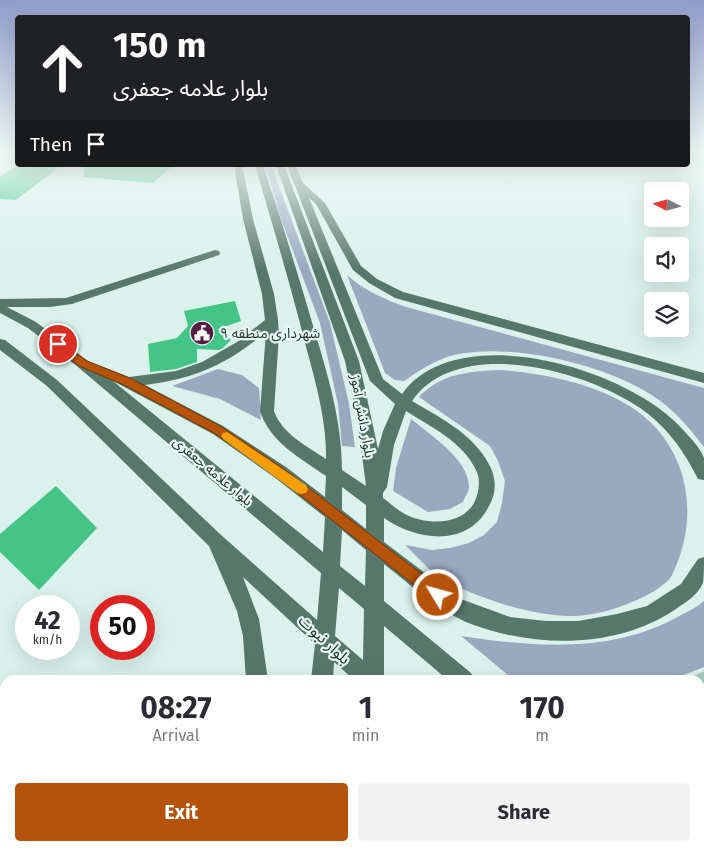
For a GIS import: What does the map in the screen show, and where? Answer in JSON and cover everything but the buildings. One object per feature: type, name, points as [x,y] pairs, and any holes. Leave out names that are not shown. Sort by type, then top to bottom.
[{"type":"main road","points":[[243,191],[248,219],[268,294],[274,334],[268,411],[272,423],[284,438],[399,519],[413,526],[430,529],[456,527],[467,522],[476,515],[482,506],[488,482],[486,473],[469,447],[394,396],[383,387],[374,375],[302,191]]},
{"type":"main road","points":[[267,191],[292,270],[324,387],[334,448],[333,538],[322,675]]},
{"type":"main road","name":"بلوار دانش آموز","points":[[289,191],[352,361],[367,430],[375,510],[371,675]]},
{"type":"main road","points":[[307,191],[320,203],[358,268],[373,281],[399,295],[704,378]]},
{"type":"main road","points":[[0,303],[36,304],[68,300],[215,253]]},
{"type":"main road","name":"بلوار علامه جعفری","points":[[0,308],[32,325],[83,364],[458,675]]},
{"type":"main road","points":[[128,382],[183,374],[216,362],[248,341],[272,320]]},
{"type":"main road","points":[[0,342],[52,383],[214,539],[238,587],[247,612],[254,647],[257,675]]},
{"type":"main road","points":[[375,510],[388,438],[397,415],[409,393],[430,375],[448,366],[465,362],[514,361],[544,364],[609,384],[643,403],[664,420],[692,452],[704,474]]},
{"type":"main road","points":[[83,364],[128,382],[218,430],[280,472],[451,605],[473,616],[510,627],[546,632],[588,629],[617,624],[652,614],[688,590],[704,565]]},
{"type":"main road","name":"بلوار نبوت","points":[[214,539],[365,675]]},
{"type":"shaded area","points":[[273,191],[281,191],[330,323],[349,404],[355,447],[342,446],[338,404],[320,323],[281,219]]},
{"type":"shaded area","points":[[347,275],[375,294],[406,307],[704,388],[704,447],[672,410],[639,387],[615,376],[560,360],[532,354],[478,352],[447,357],[404,381],[395,380],[385,373]]},
{"type":"shaded area","points":[[218,369],[242,375],[259,388],[261,420],[220,399],[172,386]]},
{"type":"shaded area","points":[[502,370],[562,379],[605,393],[642,415],[660,433],[674,454],[683,477],[687,502],[686,527],[681,552],[668,581],[637,600],[605,611],[586,615],[551,615],[492,601],[456,586],[436,575],[405,545],[432,550],[450,548],[469,543],[484,535],[497,522],[505,481],[490,446],[419,397],[428,389],[447,378],[479,371]]},
{"type":"shaded area","points":[[411,419],[447,448],[463,467],[469,489],[463,502],[450,509],[428,512],[393,491],[396,468]]},
{"type":"shaded area","points":[[704,601],[704,667],[684,675],[508,675],[461,636],[517,643],[574,644],[601,642],[655,628]]},
{"type":"slow traffic","points":[[227,436],[280,472],[301,489]]},
{"type":"place","name":"شهرداری منطقه ۹","points":[[202,333]]},
{"type":"route","points":[[58,344],[83,364],[128,382],[218,430],[280,472],[438,595]]}]
